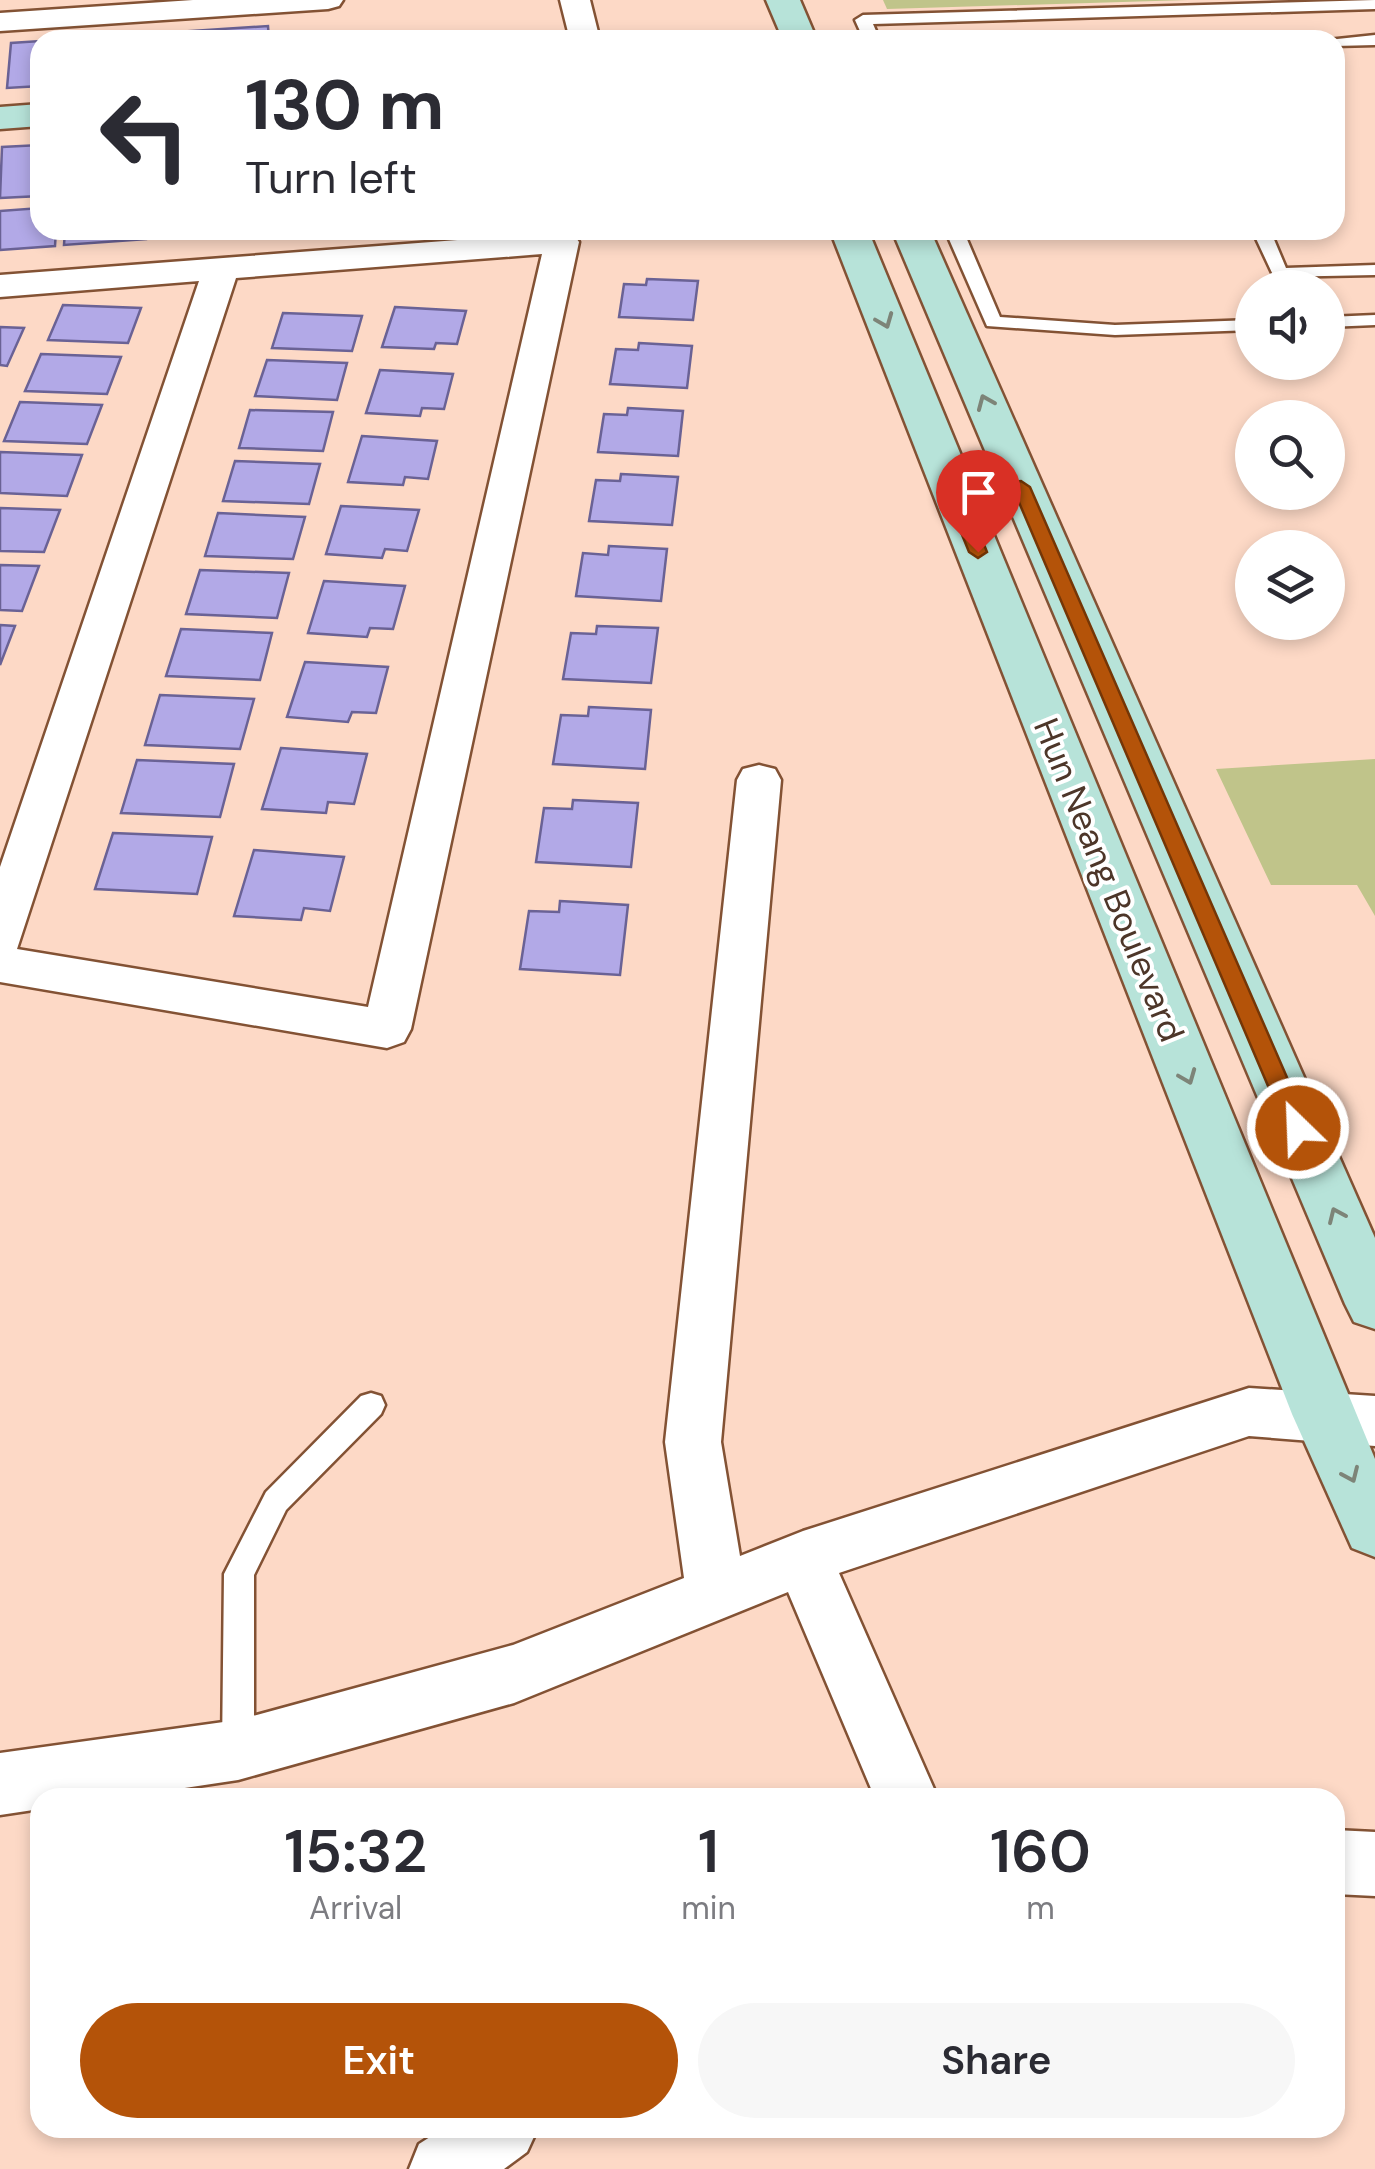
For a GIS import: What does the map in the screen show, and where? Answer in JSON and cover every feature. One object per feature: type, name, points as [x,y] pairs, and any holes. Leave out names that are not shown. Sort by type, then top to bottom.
[{"type":"main road","points":[[783,0],[796,30]]},
{"type":"main road","points":[[0,118],[30,116]]},
{"type":"main road","name":"Hun Neang Boulevard","points":[[853,240],[1112,888],[1349,1417],[1375,1528]]},
{"type":"main road","points":[[915,240],[1375,1304]]},
{"type":"main road","points":[[954,493],[1021,487]]},
{"type":"main road","points":[[1014,642],[1085,636]]},
{"type":"main road","points":[[1112,888],[1189,881]]},
{"type":"street","points":[[0,22],[328,0]]},
{"type":"street","points":[[576,0],[584,30]]},
{"type":"street","points":[[0,286],[562,242],[387,1030],[0,964]]},
{"type":"street","points":[[0,937],[221,268]]},
{"type":"street","points":[[716,1592],[693,1442],[760,780]]},
{"type":"street","points":[[0,1784],[238,1750],[514,1674],[803,1558],[1249,1412],[1349,1417]]},
{"type":"street","points":[[803,1558],[902,1788]]},
{"type":"street","points":[[1345,1862],[1375,1864]]},
{"type":"street","points":[[444,2169],[488,2138]]},
{"type":"lane","points":[[868,30],[863,20],[1375,4]]},
{"type":"lane","points":[[1345,41],[1375,40]]},
{"type":"lane","points":[[958,240],[993,322],[1114,330],[1235,325]]},
{"type":"lane","points":[[1265,240],[1280,273],[1375,270]]},
{"type":"lane","points":[[1345,321],[1375,320]]},
{"type":"lane","points":[[238,1750],[239,1574],[276,1501],[370,1405]]},
{"type":"green space","points":[[883,0],[1188,0],[887,9]]},
{"type":"green space","points":[[1375,759],[1375,916],[1357,885],[1271,885],[1216,769]]},
{"type":"building","points":[[268,26],[268,30],[207,30]]},
{"type":"building","points":[[30,42],[30,87],[7,88],[11,43]]},
{"type":"building","points":[[30,146],[30,196],[0,198],[2,147]]},
{"type":"building","points":[[30,209],[30,240],[55,240],[55,246],[0,250],[0,211]]},
{"type":"building","points":[[64,240],[132,240],[64,245]]},
{"type":"building","points":[[647,279],[698,281],[693,320],[619,317],[624,284],[646,285]]},
{"type":"building","points":[[63,305],[141,308],[128,343],[48,340]]},
{"type":"building","points":[[395,307],[466,311],[457,344],[436,343],[434,349],[382,347]]},
{"type":"building","points":[[283,313],[362,316],[352,351],[272,348]]},
{"type":"building","points":[[0,327],[24,328],[7,366],[0,365]]},
{"type":"building","points":[[639,343],[692,346],[687,388],[610,384],[616,349],[638,350]]},
{"type":"building","points":[[41,354],[121,357],[107,394],[25,391]]},
{"type":"building","points":[[267,360],[347,363],[337,400],[255,396]]},
{"type":"building","points":[[380,370],[453,374],[444,409],[422,408],[420,416],[366,413]]},
{"type":"building","points":[[20,402],[102,405],[87,444],[4,441]]},
{"type":"building","points":[[628,408],[683,411],[678,456],[598,452],[604,414],[627,415]]},
{"type":"building","points":[[250,410],[333,412],[323,451],[239,448]]},
{"type":"building","points":[[362,436],[437,441],[428,479],[405,477],[403,485],[348,482]]},
{"type":"building","points":[[0,452],[82,455],[67,496],[0,493]]},
{"type":"building","points":[[235,461],[320,464],[309,504],[223,501]]},
{"type":"building","points":[[621,474],[678,477],[672,525],[589,521],[596,480],[620,481]]},
{"type":"building","points":[[341,506],[419,510],[407,551],[385,549],[382,558],[326,554]]},
{"type":"building","points":[[0,508],[60,510],[44,552],[0,551]]},
{"type":"building","points":[[218,513],[305,517],[293,559],[205,556]]},
{"type":"building","points":[[609,546],[667,549],[661,601],[576,596],[583,553],[608,555]]},
{"type":"building","points":[[0,565],[39,566],[22,611],[0,610]]},
{"type":"building","points":[[200,570],[289,573],[277,618],[186,614]]},
{"type":"building","points":[[324,581],[405,586],[393,629],[370,628],[367,637],[308,633]]},
{"type":"building","points":[[0,625],[15,626],[0,665]]},
{"type":"building","points":[[597,626],[658,628],[651,683],[563,679],[571,633],[596,634]]},
{"type":"building","points":[[181,629],[272,633],[260,680],[166,676]]},
{"type":"building","points":[[305,662],[388,667],[376,713],[352,712],[348,722],[287,717]]},
{"type":"building","points":[[160,695],[254,699],[240,749],[145,745]]},
{"type":"building","points":[[589,707],[651,710],[645,769],[553,764],[561,715],[588,716]]},
{"type":"building","points":[[281,748],[367,754],[354,804],[328,802],[326,813],[262,809]]},
{"type":"building","points":[[137,760],[234,764],[220,817],[121,813]]},
{"type":"building","points":[[573,800],[638,803],[631,867],[536,862],[544,808],[572,809]]},
{"type":"building","points":[[113,833],[212,837],[197,894],[95,889]]},
{"type":"building","points":[[254,850],[344,857],[330,911],[304,908],[301,920],[234,916]]},
{"type":"building","points":[[560,901],[628,905],[620,975],[520,969],[529,911],[559,912]]},
{"type":"route","points":[[978,552],[954,493],[1021,487],[1298,1128]]}]
